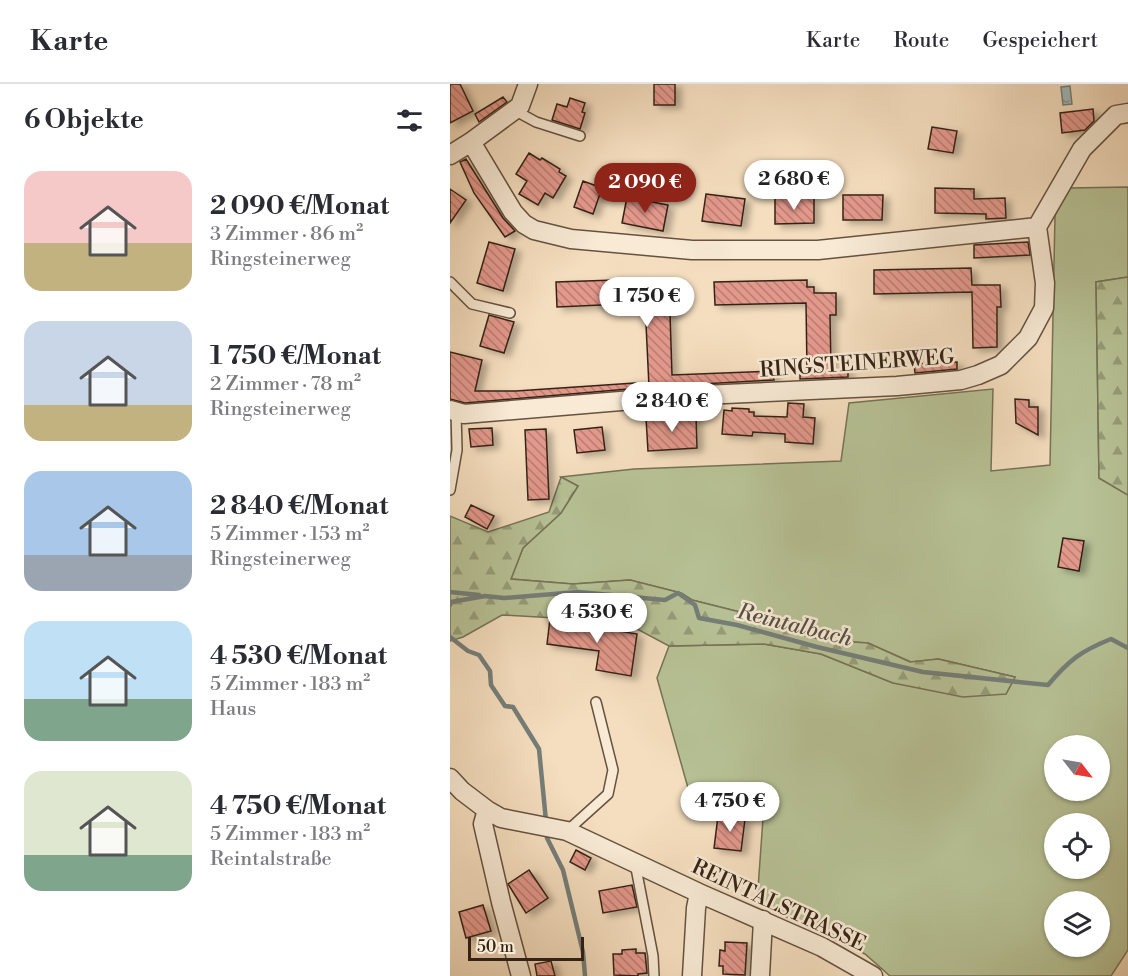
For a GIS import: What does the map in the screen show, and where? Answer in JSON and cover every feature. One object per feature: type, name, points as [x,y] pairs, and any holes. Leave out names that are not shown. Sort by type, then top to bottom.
[{"type":"street","points":[[450,155],[520,106],[528,84]]},
{"type":"street","points":[[471,142],[513,212],[524,224],[534,230],[571,239],[692,250],[818,250],[1037,227],[1082,148],[1116,115],[1128,113]]},
{"type":"street","name":"RINGSTEINERWEG","points":[[453,410],[464,414],[681,396],[897,386],[961,380],[978,375],[1001,365],[1028,338],[1044,308],[1045,283],[1037,227]]},
{"type":"street","name":"REINTALSTRASSE","points":[[450,778],[462,791],[501,818],[567,831],[822,947],[873,976]]},
{"type":"street","points":[[487,810],[483,824],[521,976]]},
{"type":"street","points":[[693,976],[696,908],[699,893]]},
{"type":"street","points":[[760,976],[763,920]]},
{"type":"lane","points":[[514,110],[536,122],[580,136]]},
{"type":"lane","points":[[450,282],[472,304],[510,313]]},
{"type":"lane","points":[[450,490],[457,450],[453,410]]},
{"type":"lane","points":[[567,831],[608,794],[613,770],[596,702]]},
{"type":"lane","points":[[634,862],[653,956],[654,976]]},
{"type":"green space","points":[[1128,187],[1128,277],[1096,282],[1099,478],[1128,495],[1128,950],[1111,976],[890,976],[865,954],[757,903],[764,804],[690,795],[657,678],[669,646],[764,644],[821,654],[893,683],[1006,694],[1015,677],[939,659],[911,662],[868,643],[823,640],[798,634],[764,618],[692,600],[681,593],[630,580],[573,584],[511,579],[523,548],[561,513],[578,486],[561,477],[634,469],[841,461],[849,403],[993,389],[991,471],[1050,465],[1055,215],[1069,188]]},
{"type":"green space","points":[[1128,277],[1128,495],[1099,478],[1096,282]]},
{"type":"green space","points":[[561,477],[578,486],[561,513],[523,548],[511,579],[573,584],[630,580],[681,593],[692,600],[764,618],[798,634],[823,640],[868,643],[910,662],[938,659],[1015,677],[1006,694],[963,697],[893,683],[821,654],[764,644],[669,646],[624,622],[502,615],[463,637],[450,641],[450,516],[488,532],[549,512]]},
{"type":"water","points":[[1070,86],[1072,104],[1063,105],[1061,87]]},
{"type":"building","points":[[450,84],[460,84],[473,111],[450,123]]},
{"type":"building","points":[[654,84],[675,84],[675,105],[654,105]]},
{"type":"building","points":[[503,97],[507,102],[479,122],[475,114]]},
{"type":"building","points":[[570,98],[585,103],[582,112],[585,113],[580,129],[552,120],[557,104],[567,107]]},
{"type":"building","points":[[1093,109],[1094,121],[1085,130],[1062,133],[1060,113]]},
{"type":"building","points":[[932,127],[957,131],[953,153],[928,149]]},
{"type":"building","points":[[529,153],[560,169],[559,172],[566,176],[553,198],[545,193],[538,205],[519,194],[527,181],[516,174]]},
{"type":"building","points":[[466,159],[503,218],[515,231],[505,237],[474,193],[460,162]]},
{"type":"building","points":[[583,181],[602,188],[593,214],[574,207]]},
{"type":"building","points":[[935,188],[974,189],[974,199],[1005,198],[1006,218],[986,219],[986,214],[935,213]]},
{"type":"building","points":[[450,189],[466,200],[450,223]]},
{"type":"building","points":[[706,194],[745,199],[741,226],[702,221]]},
{"type":"building","points":[[843,195],[883,195],[882,220],[843,220]]},
{"type":"building","points":[[627,197],[668,205],[663,231],[622,223]]},
{"type":"building","points":[[775,198],[814,198],[814,223],[775,224]]},
{"type":"building","points":[[489,242],[515,249],[503,291],[477,283]]},
{"type":"building","points":[[1028,242],[1030,255],[974,258],[974,245]]},
{"type":"building","points":[[971,268],[972,285],[1000,285],[1001,307],[997,307],[997,347],[973,348],[972,292],[874,294],[874,270]]},
{"type":"building","points":[[645,279],[646,298],[674,297],[675,314],[670,314],[672,375],[773,371],[774,380],[649,387],[645,303],[557,307],[556,282]]},
{"type":"building","points":[[807,280],[807,287],[814,287],[814,293],[836,293],[836,315],[830,315],[831,370],[848,370],[848,377],[800,379],[800,370],[807,370],[806,303],[715,305],[714,282]]},
{"type":"building","points":[[489,315],[514,322],[504,353],[480,346]]},
{"type":"building","points":[[450,352],[482,360],[475,391],[516,391],[635,383],[640,384],[640,388],[465,403],[450,399]]},
{"type":"building","points":[[957,362],[957,369],[915,373],[914,364]]},
{"type":"building","points":[[1015,399],[1029,400],[1029,407],[1038,407],[1038,435],[1016,423]]},
{"type":"building","points":[[788,403],[804,404],[803,417],[815,418],[813,444],[785,442],[785,434],[753,432],[752,436],[722,434],[724,410],[749,409],[749,412],[754,412],[754,416],[787,417]]},
{"type":"building","points":[[696,416],[697,448],[648,451],[646,418]]},
{"type":"building","points":[[602,427],[605,450],[577,453],[574,430]]},
{"type":"building","points":[[492,428],[493,445],[471,447],[469,429]]},
{"type":"building","points":[[546,429],[549,499],[528,500],[525,430]]},
{"type":"building","points":[[471,505],[494,516],[487,529],[465,517]]},
{"type":"building","points":[[1063,538],[1084,541],[1079,571],[1058,567]]},
{"type":"building","points":[[550,619],[637,634],[631,676],[596,670],[599,651],[547,644]]},
{"type":"building","points":[[718,816],[745,819],[741,851],[714,848]]},
{"type":"building","points":[[576,850],[591,858],[585,870],[570,862]]},
{"type":"building","points":[[529,870],[548,898],[526,913],[508,884]]},
{"type":"building","points":[[632,885],[637,907],[603,913],[599,891]]},
{"type":"building","points":[[483,905],[491,931],[466,938],[459,912]]},
{"type":"building","points":[[725,942],[747,943],[745,975],[723,974],[723,966],[719,966],[720,950],[725,951]]},
{"type":"building","points":[[636,949],[636,953],[645,953],[647,973],[638,974],[638,976],[614,975],[613,954],[622,954],[622,950]]},
{"type":"building","points":[[551,961],[555,976],[537,976],[535,964]]},
{"type":"waterway","points":[[450,592],[479,595]]},
{"type":"waterway","name":"Reintalbach","points":[[450,605],[451,602],[485,596],[504,598],[578,592],[665,600],[678,593],[695,605],[699,618],[737,625],[923,672],[1048,685],[1076,657],[1101,643],[1111,639],[1128,648]]},
{"type":"waterway","points":[[450,637],[468,651],[479,655],[490,671],[491,685],[505,706],[513,707],[539,749],[546,821]]},
{"type":"waterway","points":[[547,838],[563,870],[583,952],[585,976]]}]
